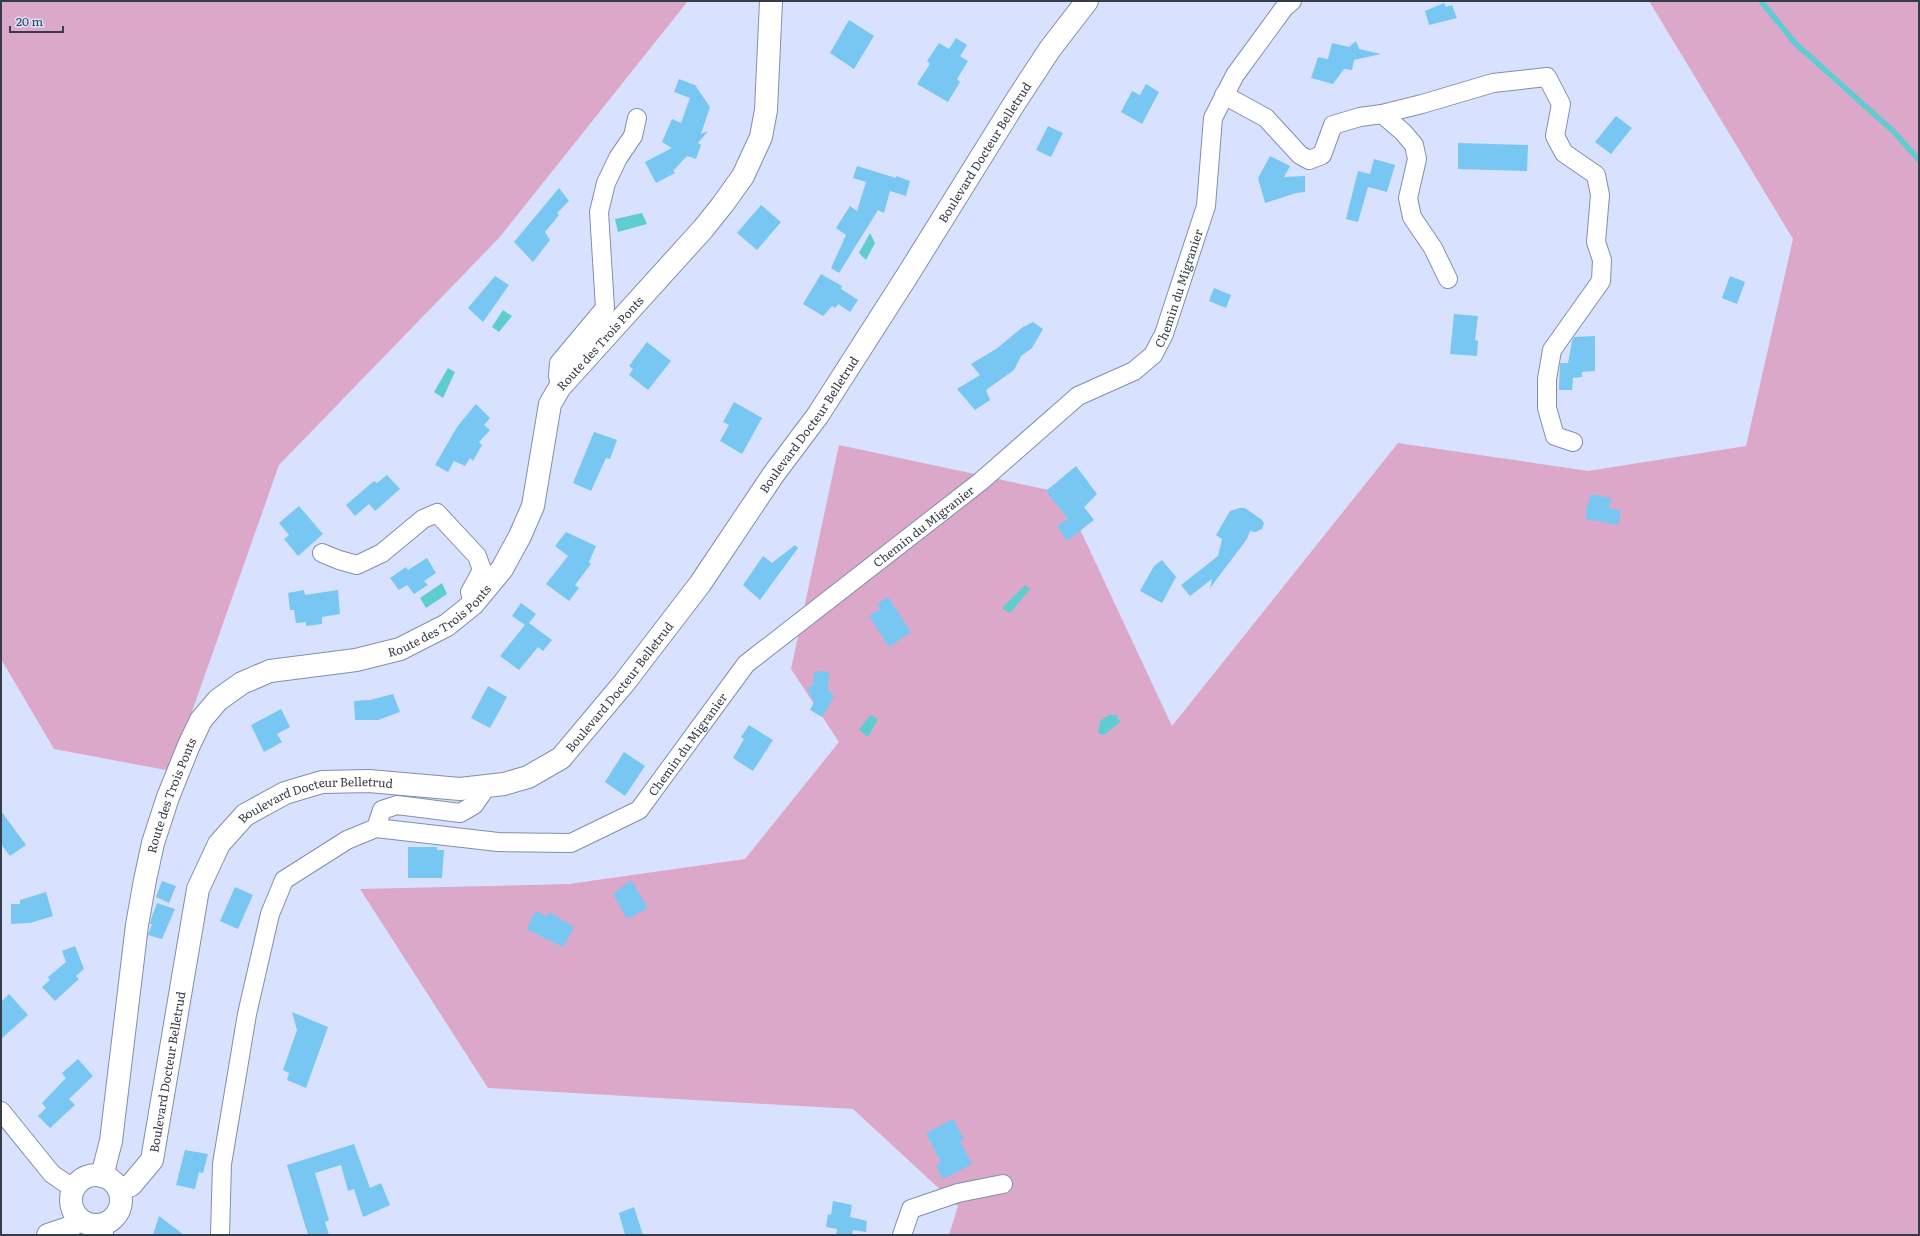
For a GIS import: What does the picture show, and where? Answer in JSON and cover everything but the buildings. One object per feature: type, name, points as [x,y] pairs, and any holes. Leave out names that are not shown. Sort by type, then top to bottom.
[{"type":"main road","name":"Route des Trois Ponts","points":[[102,1176],[111,1141],[137,925],[150,858],[168,797],[201,720],[218,700],[242,683],[270,671],[356,660],[400,649],[447,625],[473,604],[502,569],[520,536],[533,506],[550,404],[560,387],[703,229],[743,176],[761,137],[766,110],[771,1]]},
{"type":"main road","name":"Boulevard Docteur Belletrud","points":[[119,1190],[131,1185],[152,1160],[198,889],[219,844],[245,815],[285,793],[322,782],[369,781],[460,789],[504,784],[528,777],[561,758],[624,683],[700,584],[773,476],[818,415],[1038,67],[1087,1]]},
{"type":"main road","points":[[92,1175],[102,1176],[109,1179],[119,1190],[121,1201],[119,1211],[103,1230],[79,1219],[72,1209],[71,1197],[74,1189],[83,1179],[92,1175]]},
{"type":"main road","points":[[48,1235],[69,1228],[79,1219]]},
{"type":"street","name":"Chemin du Migranier","points":[[376,828],[498,842],[571,843],[639,810],[746,664],[980,482],[1078,396],[1134,371],[1153,355],[1166,327],[1206,206],[1213,118],[1239,69],[1284,8],[1292,1]]},
{"type":"street","points":[[1224,95],[1266,118],[1300,155],[1309,160],[1322,156],[1333,125],[1360,117],[1382,114],[1493,83],[1547,77],[1561,104],[1555,136],[1564,153],[1596,175],[1600,195],[1596,242],[1602,260],[1601,281],[1552,350],[1547,379],[1547,408],[1555,436],[1573,442]]},
{"type":"street","points":[[1382,114],[1403,132],[1414,145],[1417,159],[1408,198],[1412,217],[1433,248],[1448,278]]},
{"type":"street","points":[[560,387],[558,376],[559,363],[605,308],[598,212],[606,183],[618,158],[633,136],[638,118]]},
{"type":"street","points":[[322,552],[339,560],[357,565],[382,553],[423,519],[438,513],[477,556],[482,570],[470,592],[473,604]]},
{"type":"street","points":[[220,1235],[222,1164],[247,1014],[270,914],[284,880],[347,840],[376,828],[382,810],[397,805],[460,813],[474,805],[487,786]]},
{"type":"street","points":[[1,1111],[52,1174],[74,1189]]},
{"type":"street","points":[[902,1235],[911,1209],[958,1192],[1003,1184]]},
{"type":"shaded area","points":[[1,1],[688,1],[499,238],[279,465],[171,771],[54,749],[1,659]]},
{"type":"shaded area","points":[[1649,1],[1919,1],[1919,1235],[949,1235],[958,1206],[853,1109],[488,1088],[360,889],[569,884],[745,859],[839,742],[791,669],[839,445],[1063,493],[1172,726],[1398,443],[1588,471],[1746,446],[1793,239]]},
{"type":"shaded area","points":[[642,213],[647,224],[618,232],[615,219]]},
{"type":"shaded area","points":[[870,233],[875,243],[866,260],[859,253]]},
{"type":"shaded area","points":[[503,310],[512,316],[499,332],[492,327]]},
{"type":"shaded area","points":[[448,368],[455,372],[443,398],[434,392]]},
{"type":"shaded area","points":[[442,583],[447,594],[426,608],[420,598]]},
{"type":"shaded area","points":[[1025,585],[1030,589],[1010,613],[1002,608]]},
{"type":"shaded area","points":[[870,715],[878,719],[868,737],[859,730]]},
{"type":"shaded area","points":[[1109,715],[1116,715],[1120,722],[1104,735],[1098,733],[1100,721]]},
{"type":"waterway","points":[[1761,1],[1795,43],[1893,131],[1919,160]]}]
